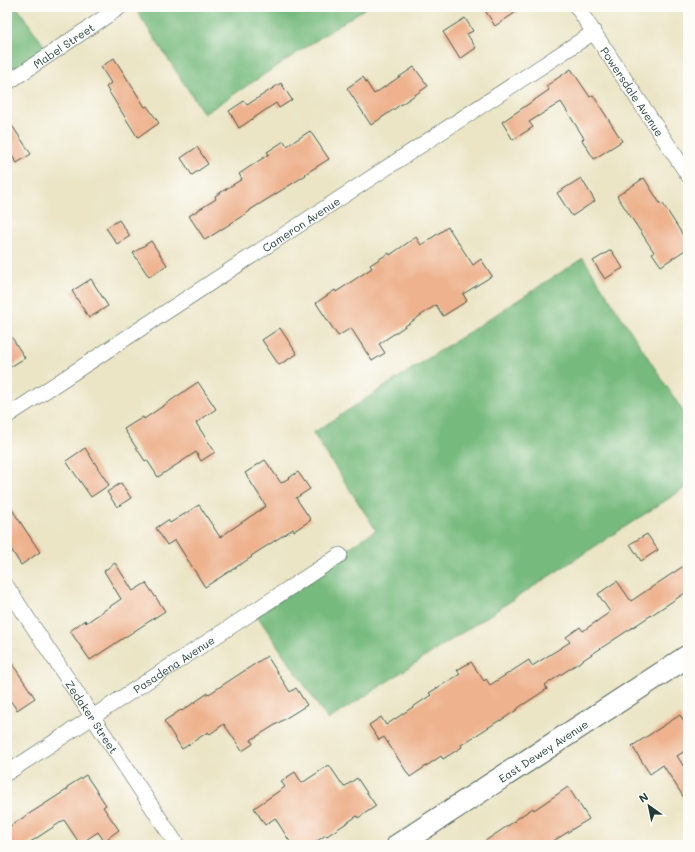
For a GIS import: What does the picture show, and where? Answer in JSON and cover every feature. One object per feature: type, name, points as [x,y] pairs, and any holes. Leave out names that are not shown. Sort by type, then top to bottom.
[{"type":"street","name":"Mabel Street","points":[[7,83],[120,7]]},
{"type":"street","name":"Powersdale Avenue","points":[[577,7],[688,175]]},
{"type":"street","name":"Cameron Avenue","points":[[7,416],[594,32]]},
{"type":"street","name":"Pasadena Avenue","points":[[7,773],[340,555]]},
{"type":"street","name":"Zedaker Street","points":[[7,587],[177,845]]},
{"type":"street","name":"East Dewey Avenue","points":[[398,845],[688,656]]},
{"type":"green space","points":[[7,7],[17,7],[50,54],[7,83]]},
{"type":"green space","points":[[134,7],[367,7],[204,114]]},
{"type":"green space","points":[[583,258],[688,419],[688,486],[328,720],[254,611],[376,530],[313,433]]},
{"type":"building","points":[[483,7],[524,7],[495,26]]},
{"type":"building","points":[[465,18],[473,31],[467,34],[476,48],[460,59],[443,32]]},
{"type":"building","points":[[114,58],[145,107],[147,106],[159,123],[138,138],[106,87],[111,83],[101,67]]},
{"type":"building","points":[[414,67],[428,86],[371,125],[347,88],[363,77],[374,94]]},
{"type":"building","points":[[571,69],[590,97],[593,95],[622,141],[594,159],[582,140],[584,138],[561,102],[529,122],[533,127],[513,140],[502,122],[549,90],[546,86]]},
{"type":"building","points":[[281,83],[292,100],[279,108],[276,103],[239,128],[229,111],[244,101],[247,105]]},
{"type":"building","points":[[7,118],[31,154],[17,163],[7,149]]},
{"type":"building","points":[[310,131],[329,159],[205,240],[189,216],[216,199],[215,196],[242,179],[239,174],[269,154],[267,152],[284,141],[287,146]]},
{"type":"building","points":[[197,147],[208,164],[192,175],[181,158]]},
{"type":"building","points":[[581,178],[595,201],[572,216],[557,193]]},
{"type":"building","points":[[644,178],[688,243],[688,248],[661,266],[652,253],[654,252],[617,196]]},
{"type":"building","points":[[119,220],[130,236],[117,244],[106,228]]},
{"type":"building","points":[[448,227],[473,265],[481,259],[492,276],[463,294],[467,301],[443,316],[436,305],[379,344],[385,353],[372,361],[351,328],[338,336],[316,303],[335,290],[336,292],[372,268],[370,265],[389,253],[390,255],[416,237],[421,245]]},
{"type":"building","points":[[151,241],[167,265],[149,277],[133,253]]},
{"type":"building","points":[[611,250],[623,268],[605,279],[593,261]]},
{"type":"building","points":[[91,279],[108,306],[89,318],[72,291]]},
{"type":"building","points":[[280,328],[297,354],[279,365],[262,340]]},
{"type":"building","points":[[7,330],[25,358],[7,369]]},
{"type":"building","points":[[198,382],[216,409],[196,423],[215,452],[201,461],[196,452],[158,477],[147,460],[145,461],[124,429],[143,417],[144,419]]},
{"type":"building","points":[[85,448],[109,485],[91,497],[66,461]]},
{"type":"building","points":[[265,460],[281,483],[298,472],[310,489],[296,498],[311,520],[294,531],[293,529],[205,587],[175,540],[167,545],[156,528],[168,520],[170,523],[199,505],[220,537],[266,506],[245,473]]},
{"type":"building","points":[[121,483],[131,498],[117,507],[107,492]]},
{"type":"building","points":[[7,502],[40,552],[21,565],[7,543]]},
{"type":"building","points":[[647,534],[658,550],[641,561],[630,544]]},
{"type":"building","points":[[115,563],[133,591],[146,583],[165,611],[90,660],[70,631],[85,620],[86,623],[121,599],[104,571]]},
{"type":"building","points":[[688,563],[688,591],[545,685],[547,689],[461,745],[462,747],[443,759],[441,756],[410,777],[384,737],[379,740],[369,725],[381,717],[386,725],[431,695],[429,693],[460,674],[457,670],[471,662],[484,681],[486,679],[490,685],[529,660],[532,666],[570,642],[566,637],[580,627],[583,631],[610,612],[598,594],[617,581],[631,601]]},
{"type":"building","points":[[7,656],[35,698],[17,710],[7,696]]},
{"type":"building","points":[[267,656],[290,692],[296,688],[307,705],[251,740],[253,744],[242,751],[224,724],[210,734],[208,732],[182,749],[164,721]]},
{"type":"building","points":[[680,715],[688,727],[688,749],[677,756],[688,773],[688,804],[663,765],[650,774],[632,746]]},
{"type":"building","points":[[329,765],[344,787],[357,778],[376,806],[358,818],[357,816],[311,845],[292,845],[275,818],[265,825],[254,808],[285,787],[281,781],[295,772],[302,783]]},
{"type":"building","points":[[86,775],[106,805],[103,807],[119,830],[104,841],[98,832],[80,844],[64,820],[26,845],[7,845],[7,828],[68,789],[67,787]]},
{"type":"building","points":[[568,787],[589,819],[547,845],[479,845],[533,808],[534,810]]}]
